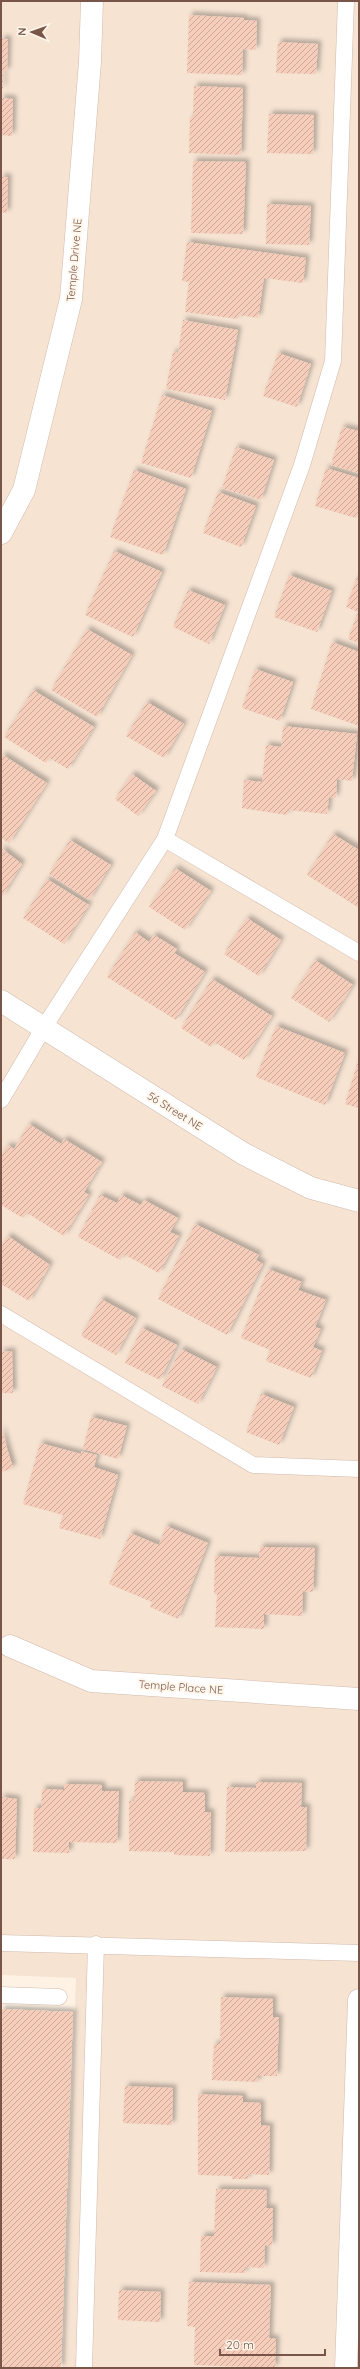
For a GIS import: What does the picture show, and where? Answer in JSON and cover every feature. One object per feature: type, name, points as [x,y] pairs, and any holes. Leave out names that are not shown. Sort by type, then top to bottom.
[{"type":"street","name":"Temple Drive NE","points":[[1,533],[24,490],[71,299],[90,62],[92,1]]},
{"type":"street","name":"56 Street NE","points":[[1,1002],[244,1154],[311,1188],[359,1200]]},
{"type":"street","name":"Temple Place NE","points":[[10,1646],[91,1681],[359,1699]]},
{"type":"street","points":[[346,2368],[359,2000]]},
{"type":"lane","points":[[1,1100],[43,1029],[165,839],[302,465],[333,361],[346,1]]},
{"type":"lane","points":[[165,839],[359,953]]},
{"type":"lane","points":[[1,1314],[253,1465],[359,1469]]},
{"type":"lane","points":[[1,1943],[96,1944],[359,1953]]},
{"type":"lane","points":[[84,2368],[96,1944]]},
{"type":"lane","points":[[1,1995],[59,1996]]},
{"type":"shaded area","points":[[1,1],[359,1],[359,2368],[63,2368],[76,1978],[1,1975]]},
{"type":"building","points":[[189,15],[244,18],[244,20],[257,21],[256,50],[243,49],[242,75],[187,73]]},
{"type":"building","points":[[1,39],[8,39],[7,71],[3,71],[3,89],[1,89]]},
{"type":"building","points":[[278,42],[318,44],[316,74],[276,73]]},
{"type":"building","points":[[194,86],[243,88],[241,155],[189,153],[190,117],[193,118]]},
{"type":"building","points":[[1,98],[13,99],[12,136],[1,135]]},
{"type":"building","points":[[269,114],[314,115],[313,154],[267,153]]},
{"type":"building","points":[[193,161],[246,162],[243,234],[191,233]]},
{"type":"building","points":[[1,177],[8,177],[7,213],[1,212]]},
{"type":"building","points":[[267,204],[311,206],[309,245],[266,244]]},
{"type":"building","points":[[187,242],[306,258],[303,283],[264,278],[258,318],[238,315],[238,319],[185,312],[189,282],[182,281]]},
{"type":"building","points":[[183,320],[238,330],[225,400],[166,389],[173,352],[178,353]]},
{"type":"building","points":[[278,353],[311,364],[297,407],[263,396]]},
{"type":"building","points":[[162,395],[212,411],[191,478],[141,463]]},
{"type":"building","points":[[342,427],[359,431],[359,473],[331,465]]},
{"type":"building","points":[[236,447],[274,460],[261,500],[222,488]]},
{"type":"building","points":[[326,468],[359,478],[359,509],[356,518],[315,506]]},
{"type":"building","points":[[134,470],[186,489],[163,555],[110,537]]},
{"type":"building","points":[[218,492],[256,506],[241,547],[203,533]]},
{"type":"building","points":[[114,551],[162,572],[133,637],[85,615]]},
{"type":"building","points":[[289,575],[332,591],[317,632],[274,617]]},
{"type":"building","points":[[357,577],[359,578],[359,643],[348,639],[358,612],[346,607]]},
{"type":"building","points":[[188,590],[225,605],[209,644],[173,627]]},
{"type":"building","points":[[87,629],[132,655],[97,717],[51,690]]},
{"type":"building","points":[[332,642],[359,652],[359,726],[311,709]]},
{"type":"building","points":[[255,669],[293,682],[280,721],[242,708]]},
{"type":"building","points":[[33,690],[94,727],[68,769],[49,758],[46,763],[4,737]]},
{"type":"building","points":[[147,702],[184,724],[164,758],[126,736]]},
{"type":"building","points":[[283,726],[357,734],[352,781],[337,779],[336,798],[329,797],[327,814],[288,810],[287,815],[242,808],[244,780],[262,782],[266,745],[281,747]]},
{"type":"building","points":[[3,755],[47,783],[9,843],[1,838],[1,758]]},
{"type":"building","points":[[132,774],[156,791],[138,816],[115,799]]},
{"type":"building","points":[[333,834],[359,850],[359,908],[307,875]]},
{"type":"building","points":[[70,840],[111,865],[89,900],[49,874]]},
{"type":"building","points":[[1,848],[22,864],[1,898]]},
{"type":"building","points":[[175,868],[211,891],[185,930],[149,907]]},
{"type":"building","points":[[47,879],[89,905],[64,944],[23,918]]},
{"type":"building","points":[[247,918],[281,940],[259,976],[224,954]]},
{"type":"building","points":[[135,932],[149,942],[154,935],[177,949],[174,953],[205,972],[176,1020],[107,977]]},
{"type":"building","points":[[315,960],[353,985],[329,1022],[291,998]]},
{"type":"building","points":[[212,979],[272,1016],[244,1060],[214,1042],[211,1047],[181,1028]]},
{"type":"building","points":[[276,1026],[345,1053],[325,1105],[256,1077]]},
{"type":"building","points":[[359,1058],[359,1108],[345,1104]]},
{"type":"building","points":[[29,1124],[61,1144],[64,1139],[102,1162],[84,1192],[89,1195],[64,1236],[27,1213],[23,1218],[1,1205],[1,1156],[8,1145],[14,1149]]},
{"type":"building","points":[[100,1195],[117,1203],[121,1195],[141,1205],[144,1200],[178,1218],[170,1232],[179,1236],[159,1273],[123,1254],[120,1260],[78,1237]]},
{"type":"building","points":[[195,1224],[259,1255],[256,1260],[263,1264],[227,1335],[158,1299]]},
{"type":"building","points":[[8,1236],[50,1265],[29,1301],[1,1284],[1,1247]]},
{"type":"building","points":[[268,1269],[302,1282],[298,1290],[326,1300],[315,1327],[321,1329],[313,1347],[322,1351],[311,1378],[266,1361],[270,1350],[241,1338]]},
{"type":"building","points":[[101,1299],[136,1318],[116,1355],[81,1336]]},
{"type":"building","points":[[142,1328],[177,1345],[160,1380],[125,1363]]},
{"type":"building","points":[[181,1349],[217,1367],[198,1404],[162,1386]]},
{"type":"building","points":[[12,1351],[13,1393],[1,1393],[1,1352]]},
{"type":"building","points":[[261,1394],[294,1407],[279,1445],[246,1432]]},
{"type":"building","points":[[91,1417],[127,1426],[118,1459],[83,1449]]},
{"type":"building","points":[[1,1428],[13,1468],[1,1472]]},
{"type":"building","points":[[40,1443],[81,1454],[81,1451],[97,1455],[94,1467],[118,1475],[100,1539],[59,1528],[63,1515],[23,1504]]},
{"type":"building","points":[[166,1526],[208,1543],[178,1619],[150,1607],[152,1602],[109,1584],[130,1533],[159,1545]]},
{"type":"building","points":[[260,1547],[315,1548],[313,1592],[303,1591],[302,1616],[264,1614],[264,1629],[215,1627],[217,1594],[214,1594],[215,1556],[259,1558]]},
{"type":"building","points":[[135,1781],[183,1782],[183,1792],[205,1793],[205,1812],[211,1812],[210,1856],[174,1855],[174,1852],[129,1851],[129,1801],[134,1801]]},
{"type":"building","points":[[256,1782],[302,1783],[301,1807],[307,1807],[306,1851],[225,1852],[227,1787],[256,1788]]},
{"type":"building","points":[[64,1784],[102,1785],[102,1791],[119,1791],[117,1843],[69,1842],[69,1853],[33,1852],[34,1808],[41,1808],[42,1789],[64,1790]]},
{"type":"building","points":[[1,1797],[17,1799],[15,1859],[1,1859]]},
{"type":"building","points":[[221,1997],[273,1999],[273,2017],[279,2017],[277,2076],[258,2076],[258,2082],[212,2080],[214,2044],[220,2044]]},
{"type":"building","points":[[1,2009],[73,2012],[61,2368],[1,2368]]},
{"type":"building","points":[[125,2086],[173,2088],[172,2125],[123,2123]]},
{"type":"building","points":[[198,2094],[243,2096],[243,2102],[261,2103],[261,2125],[270,2126],[269,2175],[248,2174],[248,2179],[232,2179],[232,2176],[198,2175]]},
{"type":"building","points":[[216,2189],[267,2190],[266,2208],[273,2208],[272,2246],[265,2245],[264,2268],[245,2267],[245,2273],[200,2272],[201,2236],[214,2236]]},
{"type":"building","points":[[189,2282],[271,2285],[269,2338],[276,2339],[275,2368],[194,2365],[195,2327],[187,2326]]},
{"type":"building","points":[[119,2290],[161,2292],[160,2322],[118,2320]]}]
